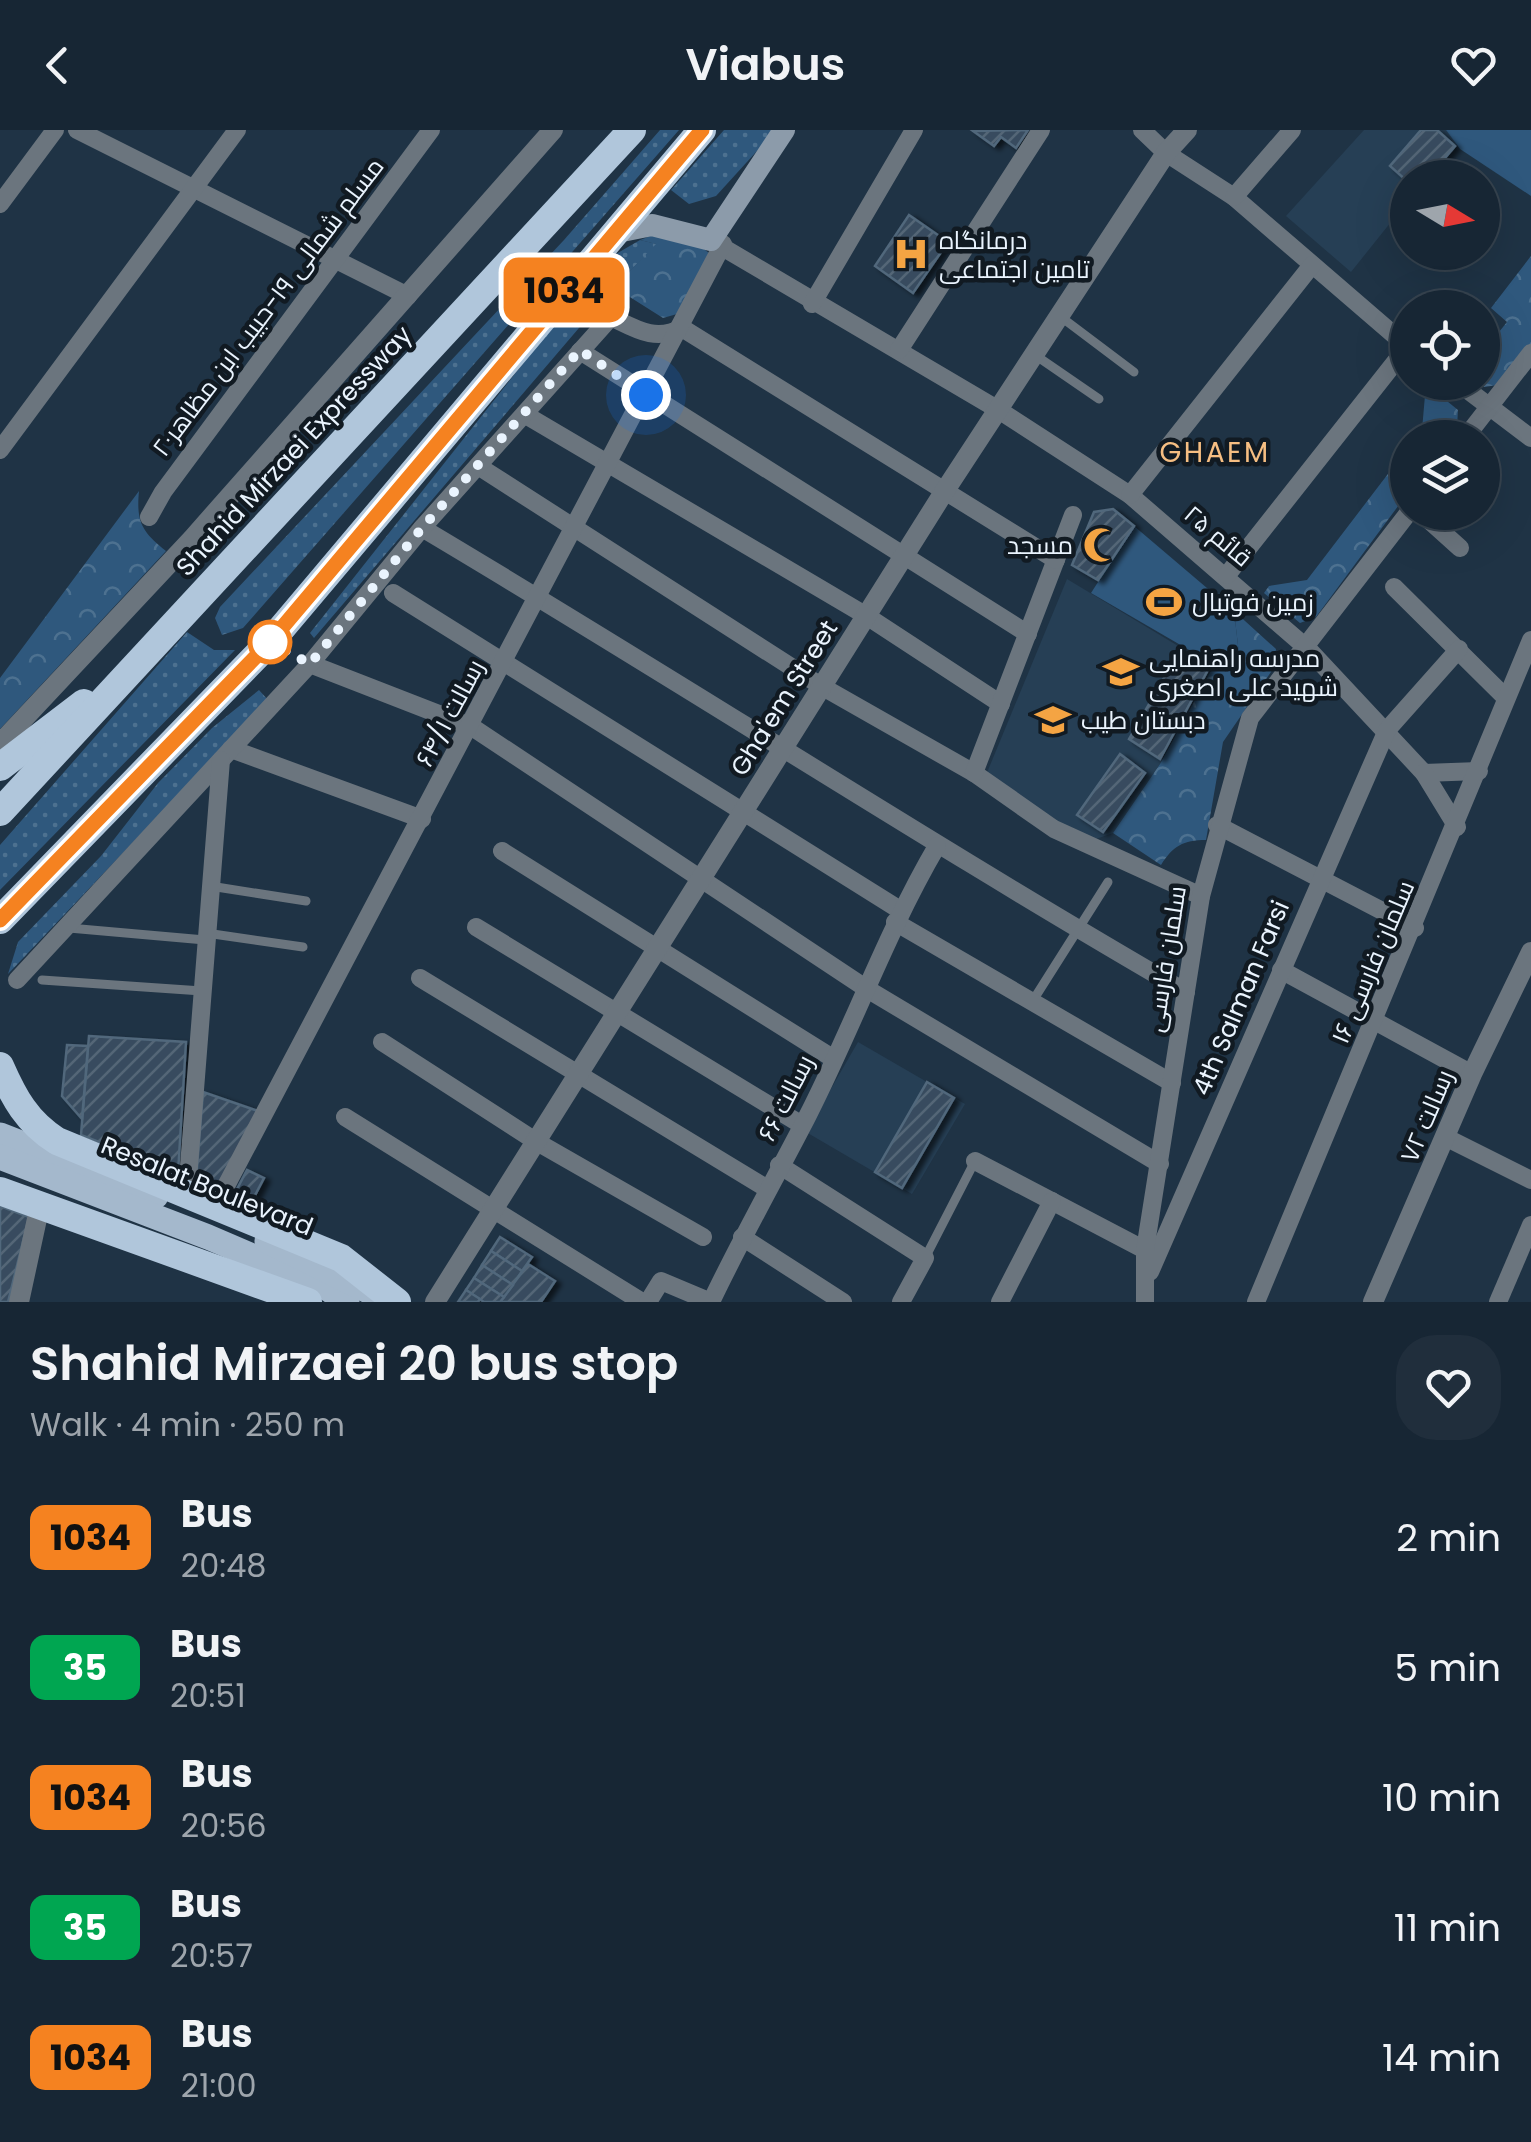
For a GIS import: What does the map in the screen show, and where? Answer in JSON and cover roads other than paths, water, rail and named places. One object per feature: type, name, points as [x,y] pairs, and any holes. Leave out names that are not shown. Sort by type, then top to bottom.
[{"type":"highway","name":"Shahid Mirzaei Expressway","points":[[0,812],[632,130]]},
{"type":"highway","points":[[0,945],[8,912],[270,642],[702,130]]},
{"type":"highway","points":[[0,767],[148,654]]},
{"type":"highway","points":[[0,1067],[16,1102],[36,1127],[57,1140],[218,1203],[341,1258],[397,1302]]},
{"type":"highway","points":[[0,1191],[308,1302]]},
{"type":"main road","points":[[612,233],[652,225],[717,242],[784,130]]},
{"type":"main road","points":[[0,928],[8,912]]},
{"type":"main road","name":"Resalat Boulevard","points":[[0,1136],[215,1219],[333,1270],[387,1302]]},
{"type":"main road","name":"Resalat Boulevard","points":[[0,1157],[208,1238],[325,1287],[348,1302]]},
{"type":"street","points":[[0,204],[55,130]]},
{"type":"street","points":[[77,130],[408,296]]},
{"type":"street","points":[[0,450],[237,130]]},
{"type":"street","name":"مسلم شمالی ۱۹-حبیب ابن مظاهر۲۰","points":[[149,517],[162,492],[431,130]]},
{"type":"street","points":[[0,744],[192,539],[553,130]]},
{"type":"street","points":[[812,304],[914,130]]},
{"type":"street","points":[[899,350],[1040,130]]},
{"type":"street","points":[[1142,130],[1166,153],[1234,197],[1390,332]]},
{"type":"street","name":"Gha'em Street","points":[[435,1302],[996,409],[1166,153],[1186,130]]},
{"type":"street","points":[[1234,197],[1292,130]]},
{"type":"street","name":"قائم ۲۵","points":[[717,242],[812,304],[899,350],[996,409],[1130,495],[1308,649],[1424,773],[1457,827]]},
{"type":"street","name":"رسالت ۶۴/۱","points":[[218,1203],[682,328],[717,242]]},
{"type":"street","points":[[1130,495],[1312,264]]},
{"type":"street","points":[[17,980],[310,664],[422,528],[610,317],[646,334],[666,336],[682,328],[1056,560]]},
{"type":"street","points":[[580,350],[1028,634]]},
{"type":"street","points":[[1478,420],[1531,352]]},
{"type":"street","points":[[1227,575],[1390,369]]},
{"type":"street","points":[[1482,400],[1531,438]]},
{"type":"street","points":[[529,417],[866,615],[1001,704]]},
{"type":"street","points":[[478,466],[821,686],[974,774],[1054,829],[1201,896]]},
{"type":"street","points":[[974,774],[1074,515]]},
{"type":"street","points":[[422,528],[784,745],[938,846],[1186,992]]},
{"type":"street","name":"سلمان فارسی","points":[[1144,1294],[1146,1250],[1201,896],[1217,825],[1250,718],[1308,649],[1396,530]]},
{"type":"street","points":[[1440,530],[1460,548]]},
{"type":"street","points":[[1394,587],[1505,697]]},
{"type":"street","points":[[394,593],[504,666],[744,809],[897,916],[1032,1002],[1172,1083]]},
{"type":"street","name":"سلمان فارسی ۱۶","points":[[1256,1302],[1457,827],[1505,697],[1531,640]]},
{"type":"street","name":"4th Salman Farsi","points":[[1144,1294],[1319,880],[1387,730],[1458,649]]},
{"type":"street","points":[[310,664],[472,727],[867,989],[1160,1164]]},
{"type":"street","points":[[226,754],[422,819]]},
{"type":"street","points":[[187,1191],[210,886],[226,754]]},
{"type":"street","points":[[1424,773],[1479,772]]},
{"type":"street","points":[[1217,825],[1414,928]]},
{"type":"street","name":"رسالت ۶۶","points":[[645,1302],[661,1282],[711,1302],[766,1188],[802,1126],[897,916],[938,846]]},
{"type":"street","points":[[502,851],[834,1059]]},
{"type":"street","points":[[476,927],[802,1126]]},
{"type":"street","name":"رسالت ۷۲","points":[[1374,1302],[1472,1074],[1531,952]]},
{"type":"street","points":[[1281,970],[1472,1074]]},
{"type":"street","points":[[420,978],[766,1188]]},
{"type":"street","points":[[382,1042],[537,1142],[703,1237]]},
{"type":"street","points":[[345,1117],[494,1213],[645,1302]]},
{"type":"street","points":[[1444,1137],[1531,1180]]},
{"type":"street","points":[[975,1161],[1146,1250]]},
{"type":"street","points":[[779,1165],[925,1258],[901,1302]]},
{"type":"street","points":[[1000,1302],[1052,1201]]},
{"type":"street","points":[[19,1302],[40,1205]]},
{"type":"street","points":[[1498,1302],[1531,1225]]},
{"type":"street","points":[[742,1236],[843,1302]]},
{"type":"lane","points":[[1058,316],[1134,372]]},
{"type":"lane","points":[[1033,354],[1099,399]]},
{"type":"lane","points":[[1032,1002],[1108,882]]},
{"type":"lane","points":[[210,886],[306,901]]},
{"type":"lane","points":[[65,928],[303,947]]},
{"type":"lane","points":[[42,980],[202,991]]},
{"type":"lane","points":[[925,1258],[975,1161]]},
{"type":"place","name":"درمانگاه تامین اجتماعی","points":[[911,254]]},
{"type":"place","name":"مسجد","points":[[1101,545]]},
{"type":"place","name":"زمین فوتبال","points":[[1164,602]]},
{"type":"place","name":"مدرسه راهنمایی شهید علی اصغری","points":[[1121,672]]},
{"type":"place","name":"دبستان طیب","points":[[1053,720]]},
{"type":"district","name":"GHAEM","points":[[1215,452]]}]
